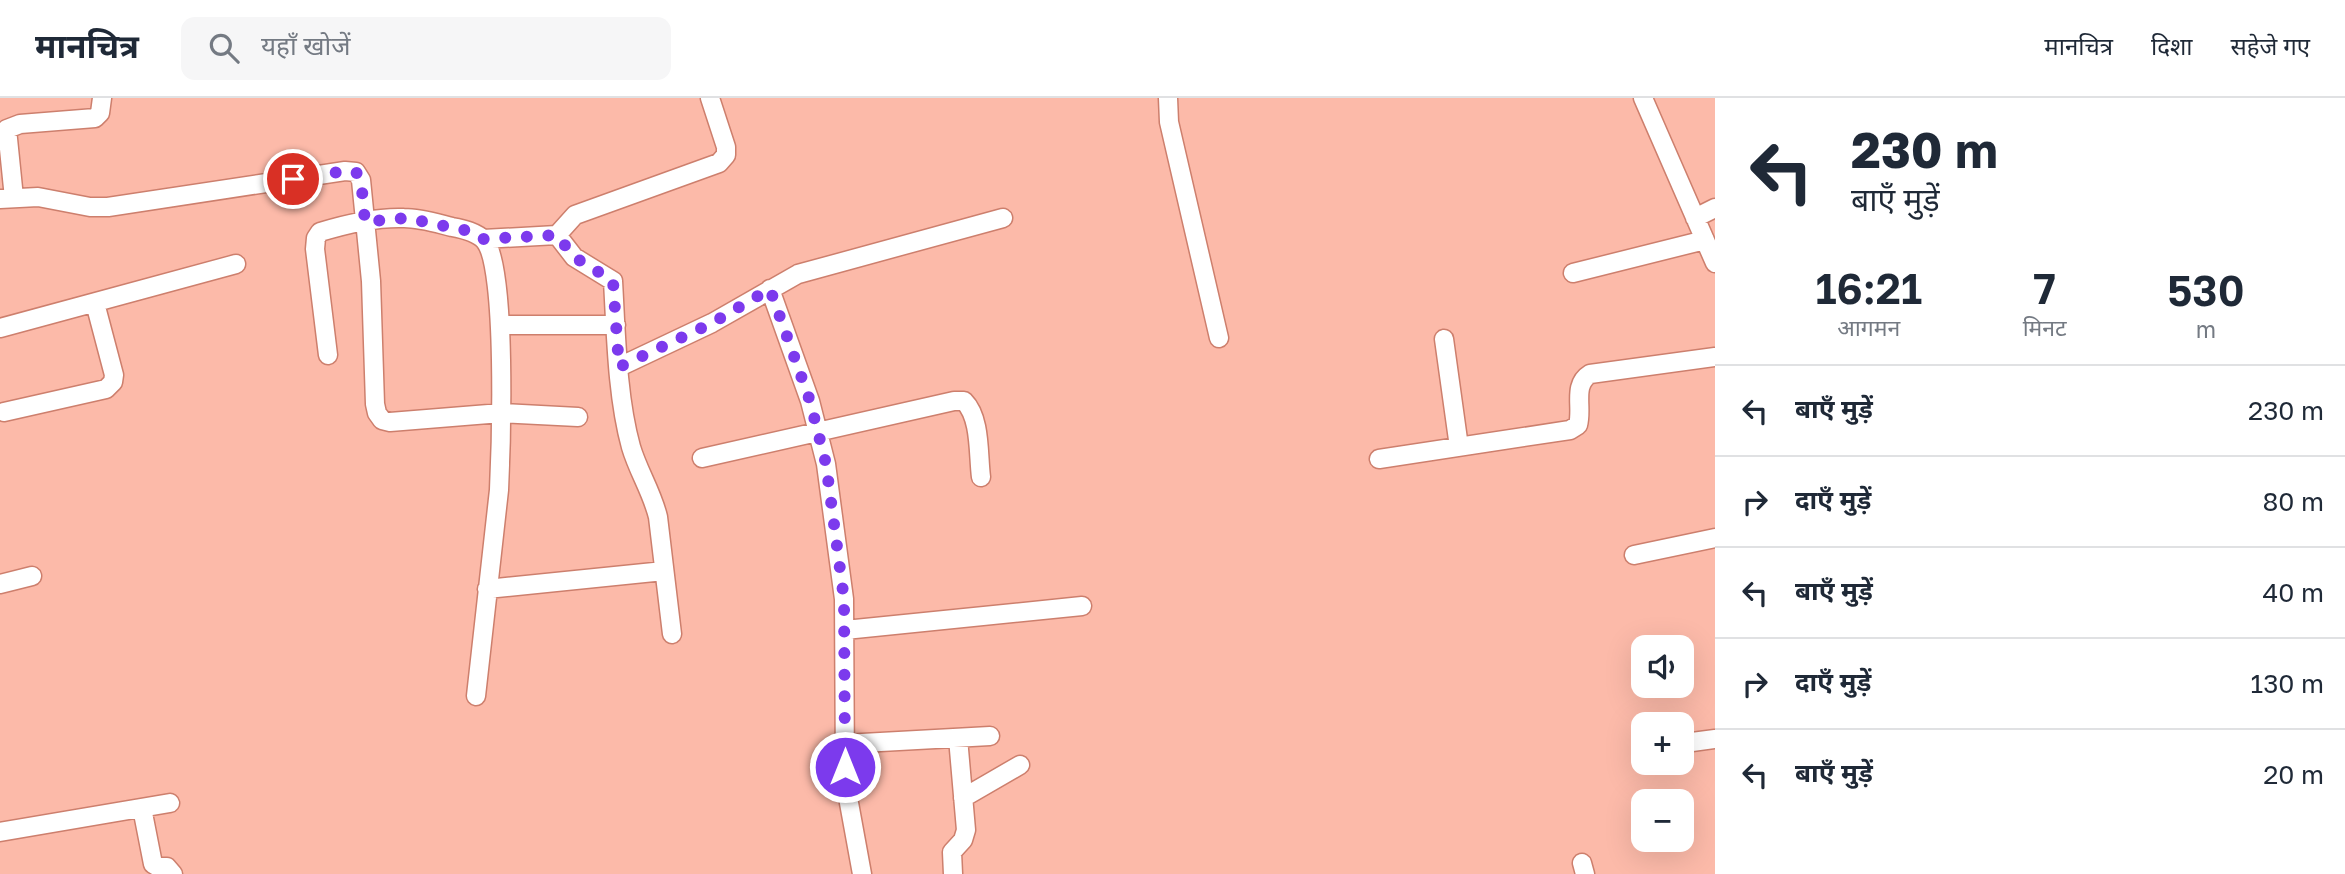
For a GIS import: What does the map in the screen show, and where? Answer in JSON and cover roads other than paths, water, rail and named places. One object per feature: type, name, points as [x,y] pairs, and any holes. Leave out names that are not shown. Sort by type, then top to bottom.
[{"type":"street","points":[[102,98],[100,113],[95,118],[20,124],[6,130],[7,198],[38,197],[90,207],[108,207],[345,171],[356,172],[361,180],[365,222],[377,413],[382,420],[390,422],[501,413],[578,417]]},
{"type":"street","points":[[483,239],[557,235],[575,215],[719,163],[726,155],[726,147],[710,98]]},
{"type":"street","points":[[1168,98],[1169,122],[1219,338]]},
{"type":"street","points":[[1643,98],[1715,263]]},
{"type":"street","points":[[1695,218],[1715,208]]},
{"type":"street","points":[[328,355],[316,238],[320,232],[365,222],[406,218],[469,231],[483,239],[489,247],[500,325],[499,490],[475,696]]},
{"type":"street","points":[[619,367],[712,323],[798,274],[1003,218]]},
{"type":"street","points":[[557,235],[574,257],[613,281],[619,367],[631,449],[658,517],[672,634]]},
{"type":"street","points":[[1573,273],[1705,240]]},
{"type":"street","points":[[0,328],[236,264]]},
{"type":"street","points":[[770,289],[818,430],[826,464],[840,564],[845,630],[845,781],[862,874]]},
{"type":"street","points":[[4,412],[106,389],[113,382],[114,375],[95,303]]},
{"type":"street","points":[[500,325],[616,325]]},
{"type":"street","points":[[1444,339],[1459,447]]},
{"type":"street","points":[[1379,459],[1570,430],[1578,425],[1580,418],[1579,385],[1590,374],[1715,357]]},
{"type":"street","points":[[702,458],[818,430],[964,401],[974,418],[981,477]]},
{"type":"street","points":[[1634,555],[1715,538]]},
{"type":"street","points":[[486,589],[664,571]]},
{"type":"street","points":[[0,584],[32,576]]},
{"type":"street","points":[[845,630],[1082,607]]},
{"type":"street","points":[[844,744],[990,736]]},
{"type":"street","points":[[953,874],[952,852],[967,831],[958,738]]},
{"type":"street","points":[[1694,742],[1715,739]]},
{"type":"street","points":[[963,798],[1020,765]]},
{"type":"street","points":[[0,832],[170,803]]},
{"type":"street","points":[[142,808],[153,864],[167,867],[173,874]]}]
